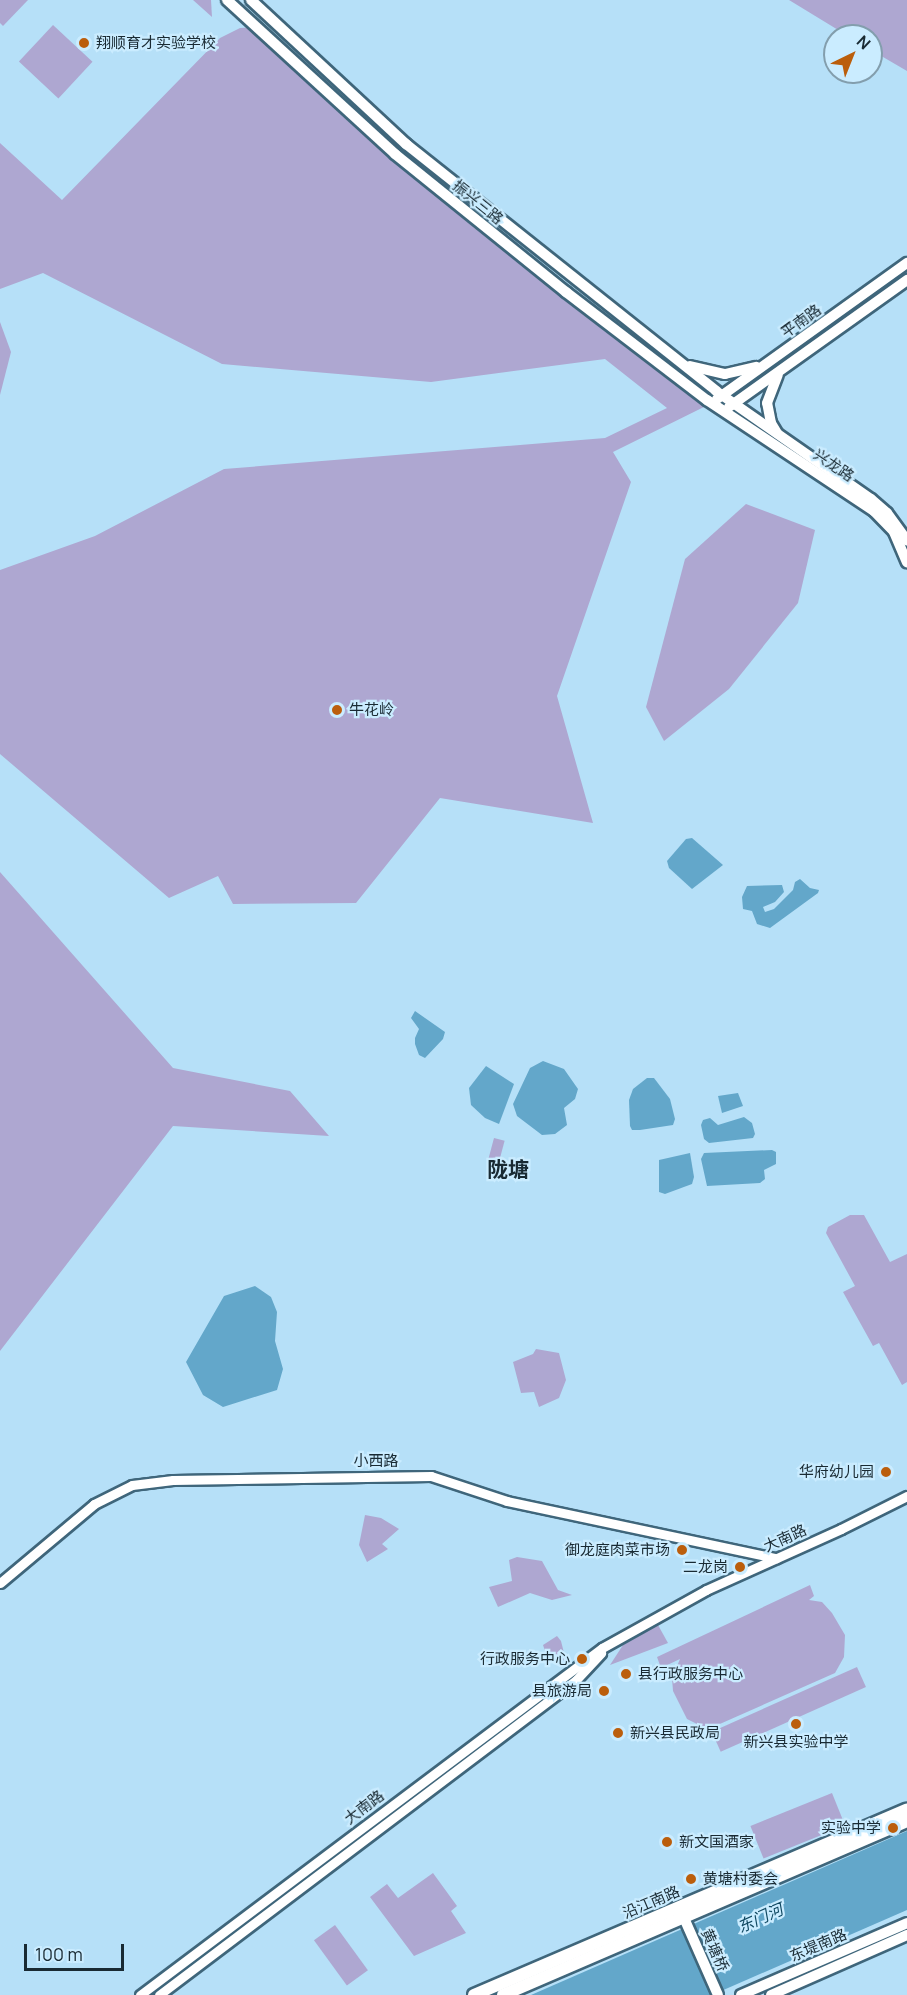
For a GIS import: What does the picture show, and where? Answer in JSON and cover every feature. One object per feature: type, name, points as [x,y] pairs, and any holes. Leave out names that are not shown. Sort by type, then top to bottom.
[{"type":"main road","name":"振兴三路","points":[[227,0],[395,154],[566,292],[712,403],[728,407]]},
{"type":"main road","name":"振兴三路","points":[[251,0],[406,144],[534,248],[684,363],[722,396]]},
{"type":"main road","points":[[290,58],[300,46]]},
{"type":"main road","name":"平南路","points":[[712,403],[907,263]]},
{"type":"main road","name":"平南路","points":[[728,407],[907,280]]},
{"type":"main road","points":[[684,363],[699,370],[725,374],[748,370],[771,360],[780,372],[767,403],[771,423],[780,438]]},
{"type":"main road","name":"兴龙路","points":[[722,396],[728,407],[874,511],[894,532],[907,562]]},
{"type":"main road","name":"兴龙路","points":[[728,407],[780,438],[871,499],[887,513],[907,541]]},
{"type":"main road","name":"沿江南路","points":[[474,1995],[907,1809]]},
{"type":"main road","name":"沿江南路","points":[[503,1995],[907,1821]]},
{"type":"main road","name":"黄塘桥","points":[[684,1918],[718,1995]]},
{"type":"main road","name":"东堤南路","points":[[741,1995],[907,1923]]},
{"type":"main road","name":"东堤南路","points":[[771,1995],[907,1935]]},
{"type":"street","name":"小西路","points":[[0,1582],[94,1504],[132,1485],[173,1480],[430,1476],[507,1501],[776,1558]]},
{"type":"street","name":"大南路","points":[[140,1995],[571,1669],[611,1642],[660,1613],[842,1529],[907,1496]]},
{"type":"street","name":"大南路","points":[[159,1995],[576,1680],[611,1642]]},
{"type":"shaded area","points":[[0,0],[28,0],[3,26],[0,23]]},
{"type":"shaded area","points":[[193,0],[211,0],[212,17]]},
{"type":"shaded area","points":[[789,0],[907,0],[907,71],[883,57],[883,24],[828,24]]},
{"type":"shaded area","points":[[53,25],[92,62],[58,98],[19,62]]},
{"type":"shaded area","points":[[256,27],[408,162],[712,403],[613,452],[631,482],[557,696],[593,823],[440,798],[356,903],[233,904],[218,876],[169,898],[0,754],[0,570],[95,536],[224,469],[605,438],[667,408],[605,359],[431,382],[222,364],[43,273],[0,289],[0,143],[62,200],[220,38],[240,28]]},
{"type":"shaded area","points":[[0,322],[11,352],[0,395]]},
{"type":"shaded area","points":[[746,504],[815,530],[798,603],[729,689],[664,741],[646,707],[685,559]]},
{"type":"shaded area","points":[[0,872],[173,1068],[290,1091],[329,1136],[173,1126],[0,1351]]},
{"type":"shaded area","points":[[494,1138],[505,1141],[498,1164],[488,1161]]},
{"type":"shaded area","points":[[850,1215],[864,1215],[890,1262],[907,1254],[907,1382],[902,1385],[879,1343],[873,1346],[843,1292],[855,1286],[826,1233],[828,1227]]},
{"type":"shaded area","points":[[536,1349],[559,1353],[566,1380],[559,1398],[539,1407],[534,1392],[521,1393],[513,1362],[533,1354]]},
{"type":"shaded area","points":[[365,1515],[381,1518],[399,1529],[382,1544],[388,1549],[367,1562],[359,1545]]},
{"type":"shaded area","points":[[517,1557],[542,1561],[558,1590],[572,1595],[552,1600],[530,1593],[498,1607],[489,1587],[512,1581],[509,1560]]},
{"type":"shaded area","points":[[810,1585],[814,1596],[809,1600],[822,1602],[832,1613],[845,1635],[844,1657],[835,1673],[713,1727],[703,1727],[687,1719],[673,1691],[672,1678],[680,1659],[661,1668],[657,1657]]},
{"type":"shaded area","points":[[658,1625],[668,1643],[610,1665],[623,1645]]},
{"type":"shaded area","points":[[557,1636],[561,1641],[566,1661],[547,1657],[543,1645]]},
{"type":"shaded area","points":[[857,1667],[866,1687],[721,1752],[712,1732]]},
{"type":"shaded area","points":[[832,1793],[845,1825],[764,1858],[750,1826]]},
{"type":"shaded area","points":[[433,1873],[457,1906],[451,1911],[466,1933],[414,1956],[370,1897],[387,1884],[398,1898]]},
{"type":"shaded area","points":[[335,1925],[368,1970],[347,1986],[314,1940]]},
{"type":"water","points":[[692,838],[723,865],[692,889],[669,868],[667,861],[686,839]]},
{"type":"water","points":[[800,879],[810,888],[819,890],[818,893],[770,928],[757,924],[752,911],[743,909],[742,897],[747,886],[782,885],[784,892],[775,902],[763,907],[765,912],[774,909],[793,890],[795,882]]},
{"type":"water","points":[[415,1011],[445,1032],[443,1039],[425,1058],[419,1055],[415,1044],[419,1029],[411,1018]]},
{"type":"water","points":[[543,1061],[564,1069],[578,1089],[575,1099],[564,1108],[567,1125],[555,1134],[542,1135],[517,1116],[513,1104],[530,1068]]},
{"type":"water","points":[[486,1066],[514,1084],[499,1124],[485,1118],[471,1105],[469,1088]]},
{"type":"water","points":[[647,1078],[654,1078],[670,1099],[675,1119],[673,1125],[632,1130],[629,1100],[633,1089]]},
{"type":"water","points":[[738,1093],[743,1106],[722,1113],[718,1096]]},
{"type":"water","points":[[744,1117],[752,1123],[755,1134],[753,1138],[709,1143],[704,1139],[701,1125],[703,1120],[710,1118],[718,1125]]},
{"type":"water","points":[[772,1150],[776,1152],[776,1164],[764,1170],[765,1179],[760,1183],[707,1186],[701,1159],[704,1153]]},
{"type":"water","points":[[690,1153],[694,1177],[692,1184],[665,1194],[659,1192],[659,1160]]},
{"type":"water","points":[[255,1286],[271,1297],[277,1312],[275,1341],[283,1369],[277,1390],[223,1407],[203,1395],[186,1362],[224,1296]]},
{"type":"water","name":"东门河","points":[[907,1831],[907,1910],[712,1995],[531,1995]]},
{"type":"place","name":"翔顺育才实验学校","points":[[84,43]]},
{"type":"place","name":"牛花岭","points":[[337,710]]},
{"type":"place","name":"华府幼儿园","points":[[886,1472]]},
{"type":"place","name":"御龙庭肉菜市场","points":[[682,1550]]},
{"type":"place","name":"二龙岗","points":[[740,1567]]},
{"type":"place","name":"行政服务中心","points":[[582,1659]]},
{"type":"place","name":"县行政服务中心","points":[[626,1674]]},
{"type":"place","name":"县旅游局","points":[[604,1691]]},
{"type":"place","name":"新兴县实验中学","points":[[796,1724]]},
{"type":"place","name":"新兴县民政局","points":[[618,1733]]},
{"type":"place","name":"实验中学","points":[[893,1828]]},
{"type":"place","name":"新文国酒家","points":[[667,1842]]},
{"type":"place","name":"黄塘村委会","points":[[691,1879]]},
{"type":"district","name":"陇塘","points":[[508,1169]]}]
